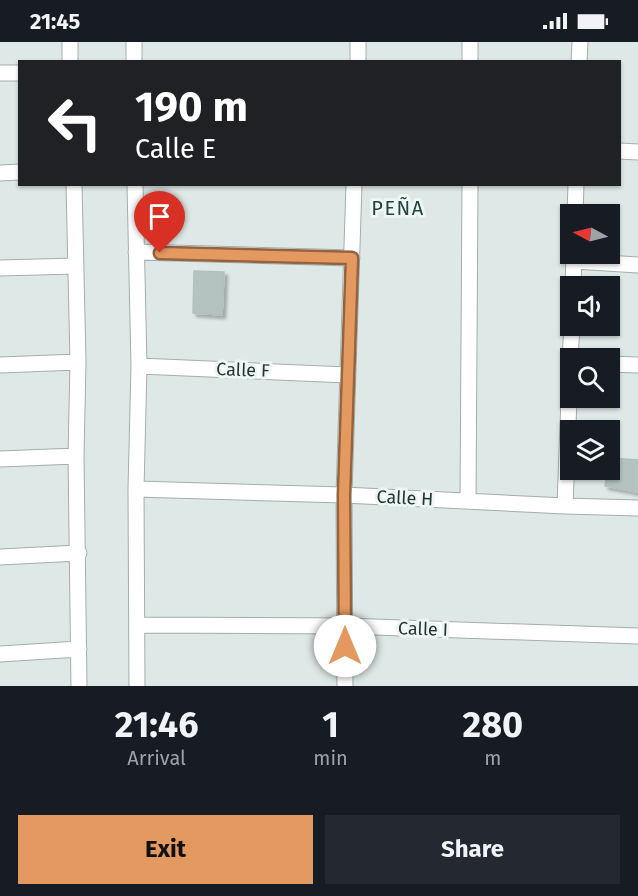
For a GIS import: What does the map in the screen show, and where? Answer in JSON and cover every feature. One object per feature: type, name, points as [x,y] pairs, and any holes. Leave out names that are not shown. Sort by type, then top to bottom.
[{"type":"street","points":[[70,42],[70,60]]},
{"type":"street","points":[[134,42],[134,60]]},
{"type":"street","points":[[358,42],[358,60]]},
{"type":"street","points":[[470,42],[470,60]]},
{"type":"street","points":[[579,60],[580,42]]},
{"type":"street","points":[[0,73],[18,73]]},
{"type":"street","points":[[621,151],[638,152]]},
{"type":"street","points":[[0,173],[18,172]]},
{"type":"street","points":[[74,186],[78,362],[76,456],[79,686]]},
{"type":"street","points":[[135,186],[139,366],[135,489],[137,686]]},
{"type":"street","points":[[345,686],[344,495],[354,186]]},
{"type":"street","points":[[468,501],[470,186]]},
{"type":"street","points":[[575,204],[576,186]]},
{"type":"street","points":[[136,252],[352,258]]},
{"type":"street","points":[[620,263],[638,266]]},
{"type":"street","points":[[0,268],[76,266]]},
{"type":"street","points":[[0,365],[78,362]]},
{"type":"street","points":[[620,364],[638,365]]},
{"type":"street","name":"Calle F","points":[[139,366],[347,375]]},
{"type":"street","points":[[565,506],[569,408]]},
{"type":"street","points":[[0,459],[76,456]]},
{"type":"street","name":"Calle H","points":[[135,489],[344,495],[638,508]]},
{"type":"street","points":[[0,557],[79,553]]},
{"type":"street","name":"Calle I","points":[[136,625],[345,626],[638,636]]},
{"type":"street","points":[[0,654],[79,649]]},
{"type":"building","points":[[194,271],[224,272],[222,315],[193,313]]},
{"type":"building","points":[[620,459],[638,460],[638,492],[605,486],[606,480],[620,480]]},
{"type":"district","name":"PEÑA","points":[[398,208]]},
{"type":"route","points":[[160,253],[352,258],[344,495],[345,646]]}]
